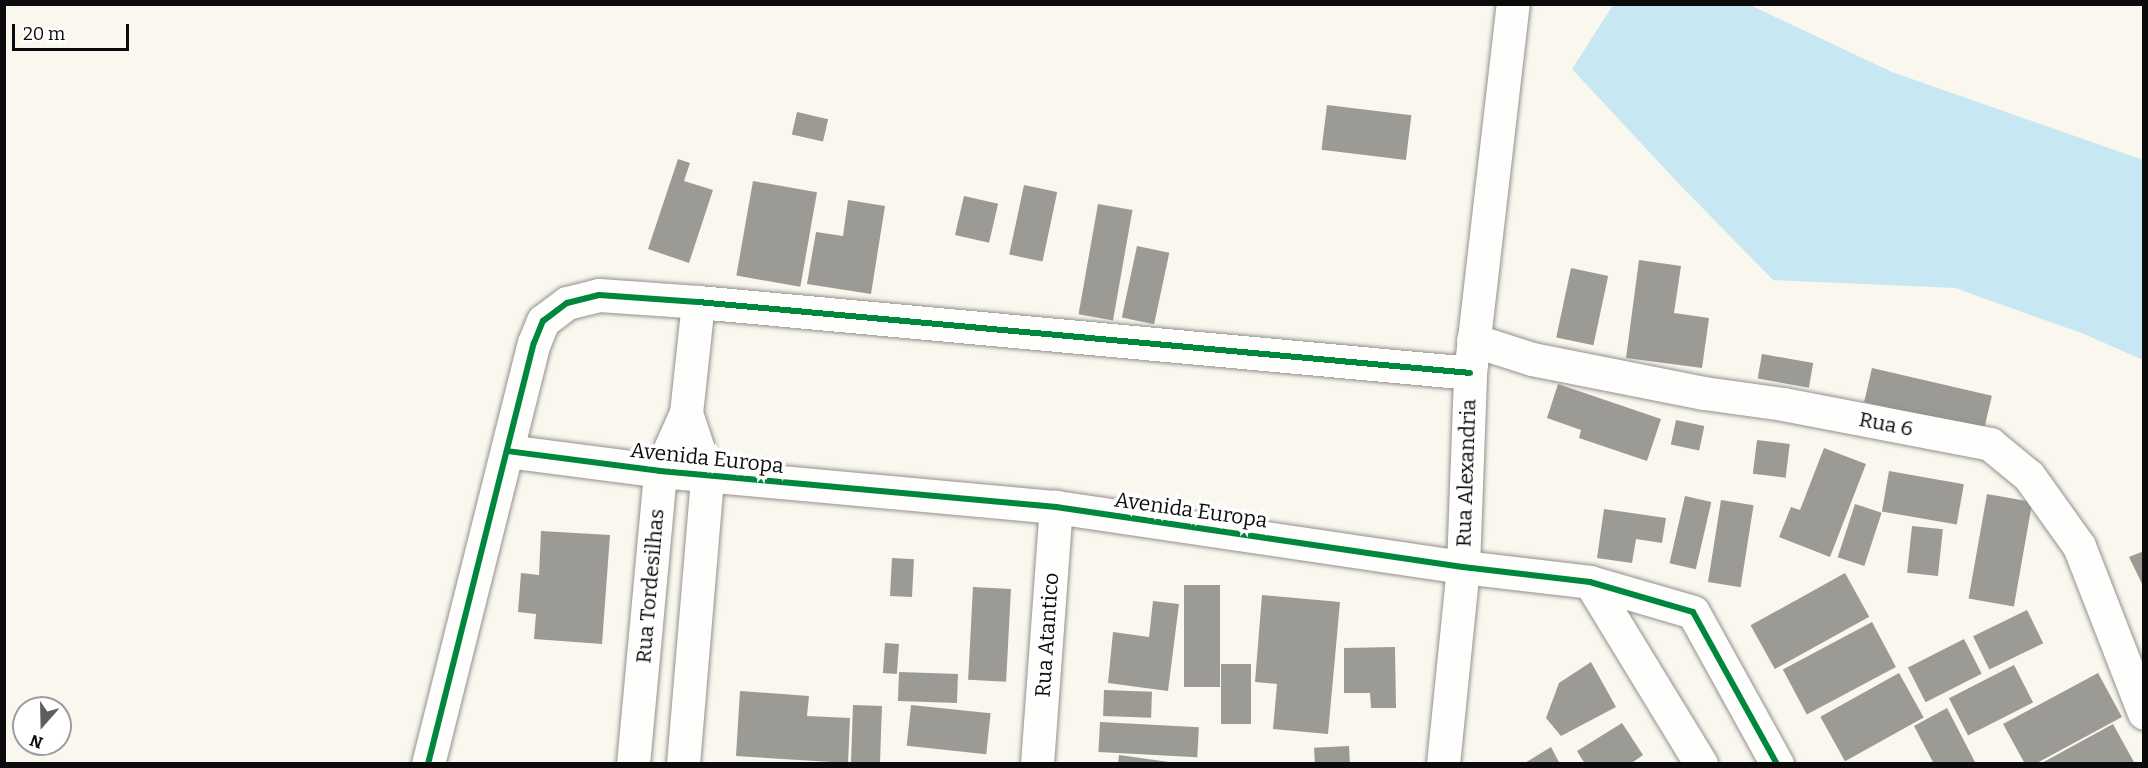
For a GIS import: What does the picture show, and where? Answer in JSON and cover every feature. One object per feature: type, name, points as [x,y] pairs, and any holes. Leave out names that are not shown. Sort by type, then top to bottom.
[{"type":"street","name":"Rua Alexandria","points":[[1443,764],[1463,567],[1473,340],[1513,4]]},
{"type":"street","points":[[428,764],[534,343],[543,321],[553,311],[567,303],[599,296],[698,302],[1470,373]]},
{"type":"street","name":"Rua Tordesilhas","points":[[633,764],[660,471],[686,413],[698,302]]},
{"type":"street","name":"Rua 6","points":[[1473,340],[1532,359],[1566,366],[1990,444],[2029,476],[2079,546],[2131,643],[2144,713]]},
{"type":"street","name":"Rua Tordesilhas","points":[[683,764],[707,476],[686,413]]},
{"type":"street","name":"Avenida Europa","points":[[507,451],[707,476],[1056,507],[1463,567],[1590,582],[1693,612],[1777,764]]},
{"type":"street","name":"Rua Atantico","points":[[1037,764],[1056,507]]},
{"type":"street","points":[[1590,582],[1701,764]]},
{"type":"water","points":[[1613,5],[1750,5],[1892,72],[2143,160],[2143,360],[2084,334],[1955,288],[1773,280],[1679,184],[1572,69]]},
{"type":"building","points":[[1327,105],[1411,115],[1406,160],[1322,150]]},
{"type":"building","points":[[797,112],[828,119],[823,142],[792,134]]},
{"type":"building","points":[[678,159],[690,163],[684,181],[713,190],[689,263],[648,249]]},
{"type":"building","points":[[753,181],[817,192],[800,287],[736,276]]},
{"type":"building","points":[[1024,185],[1057,192],[1042,262],[1009,254]]},
{"type":"building","points":[[964,196],[998,204],[989,243],[955,235]]},
{"type":"building","points":[[848,200],[885,206],[871,294],[807,284],[816,232],[843,236]]},
{"type":"building","points":[[1098,204],[1132,210],[1113,320],[1079,314]]},
{"type":"building","points":[[1137,246],[1169,253],[1154,324],[1122,317]]},
{"type":"building","points":[[1639,260],[1681,266],[1674,313],[1709,318],[1702,368],[1626,358]]},
{"type":"building","points":[[1571,268],[1608,276],[1593,345],[1556,337]]},
{"type":"building","points":[[1762,354],[1813,363],[1809,388],[1758,379]]},
{"type":"building","points":[[1872,368],[1992,396],[1984,430],[1864,402]]},
{"type":"building","points":[[1558,384],[1661,419],[1647,461],[1579,438],[1581,430],[1547,418]]},
{"type":"building","points":[[1676,420],[1704,426],[1699,450],[1671,444]]},
{"type":"building","points":[[1757,440],[1790,444],[1786,478],[1753,474]]},
{"type":"building","points":[[1824,448],[1866,464],[1830,557],[1779,537],[1791,507],[1800,510]]},
{"type":"building","points":[[1889,471],[1964,484],[1957,525],[1882,511]]},
{"type":"building","points":[[1987,494],[2032,502],[2014,606],[1969,598]]},
{"type":"building","points":[[1685,496],[1711,502],[1696,569],[1669,563]]},
{"type":"building","points":[[1721,500],[1754,505],[1741,587],[1708,582]]},
{"type":"building","points":[[1855,504],[1882,513],[1864,566],[1838,557]]},
{"type":"building","points":[[1604,509],[1666,518],[1662,543],[1636,539],[1632,563],[1597,558]]},
{"type":"building","points":[[1912,526],[1943,529],[1938,576],[1907,573]]},
{"type":"building","points":[[541,531],[610,535],[602,644],[534,639],[536,614],[518,612],[521,573],[539,575]]},
{"type":"building","points":[[2144,551],[2144,588],[2129,557]]},
{"type":"building","points":[[892,558],[914,559],[912,597],[890,596]]},
{"type":"building","points":[[1845,573],[1869,617],[1775,669],[1751,625]]},
{"type":"building","points":[[1184,585],[1220,585],[1220,687],[1184,687]]},
{"type":"building","points":[[973,587],[1011,589],[1006,682],[968,680]]},
{"type":"building","points":[[1262,595],[1340,602],[1328,734],[1273,729],[1277,684],[1255,682]]},
{"type":"building","points":[[1153,601],[1179,604],[1168,691],[1108,683],[1113,632],[1149,637]]},
{"type":"building","points":[[2027,610],[2043,643],[1989,670],[1973,636]]},
{"type":"building","points":[[1872,622],[1896,667],[1807,714],[1783,669]]},
{"type":"building","points":[[1964,639],[1982,674],[1926,702],[1908,668]]},
{"type":"building","points":[[885,643],[899,644],[897,674],[883,673]]},
{"type":"building","points":[[1395,647],[1396,708],[1371,708],[1370,693],[1344,693],[1344,648]]},
{"type":"building","points":[[1591,662],[1616,707],[1561,736],[1546,718],[1559,683]]},
{"type":"building","points":[[1221,664],[1251,664],[1251,724],[1221,724]]},
{"type":"building","points":[[2014,665],[2033,702],[1968,736],[1949,698]]},
{"type":"building","points":[[899,672],[958,674],[957,703],[898,701]]},
{"type":"building","points":[[1899,673],[1924,718],[1845,761],[1820,717]]},
{"type":"building","points":[[2098,673],[2122,717],[2035,764],[2025,764],[2003,724]]},
{"type":"building","points":[[1104,690],[1152,692],[1151,718],[1103,716]]},
{"type":"building","points":[[740,691],[809,696],[807,716],[850,718],[848,763],[736,756]]},
{"type":"building","points":[[853,705],[882,706],[880,764],[851,763]]},
{"type":"building","points":[[911,705],[991,713],[986,754],[907,746]]},
{"type":"building","points":[[1947,708],[1976,764],[1934,764],[1914,726]]},
{"type":"building","points":[[1100,722],[1199,727],[1197,757],[1098,752]]},
{"type":"building","points":[[1622,723],[1643,755],[1630,764],[1585,764],[1577,751]]},
{"type":"building","points":[[2113,724],[2135,764],[2040,764]]},
{"type":"building","points":[[1349,746],[1350,764],[1315,764],[1314,748]]},
{"type":"building","points":[[1551,747],[1560,764],[1523,764]]},
{"type":"building","points":[[1119,755],[1169,762],[1169,764],[1118,764]]},
{"type":"cycle path","points":[[428,764],[534,343],[543,321],[567,303],[599,295],[698,302],[1470,373]]},
{"type":"cycle path","points":[[507,451],[660,471],[1056,507],[1463,567],[1590,582],[1693,612],[1777,764]]}]
